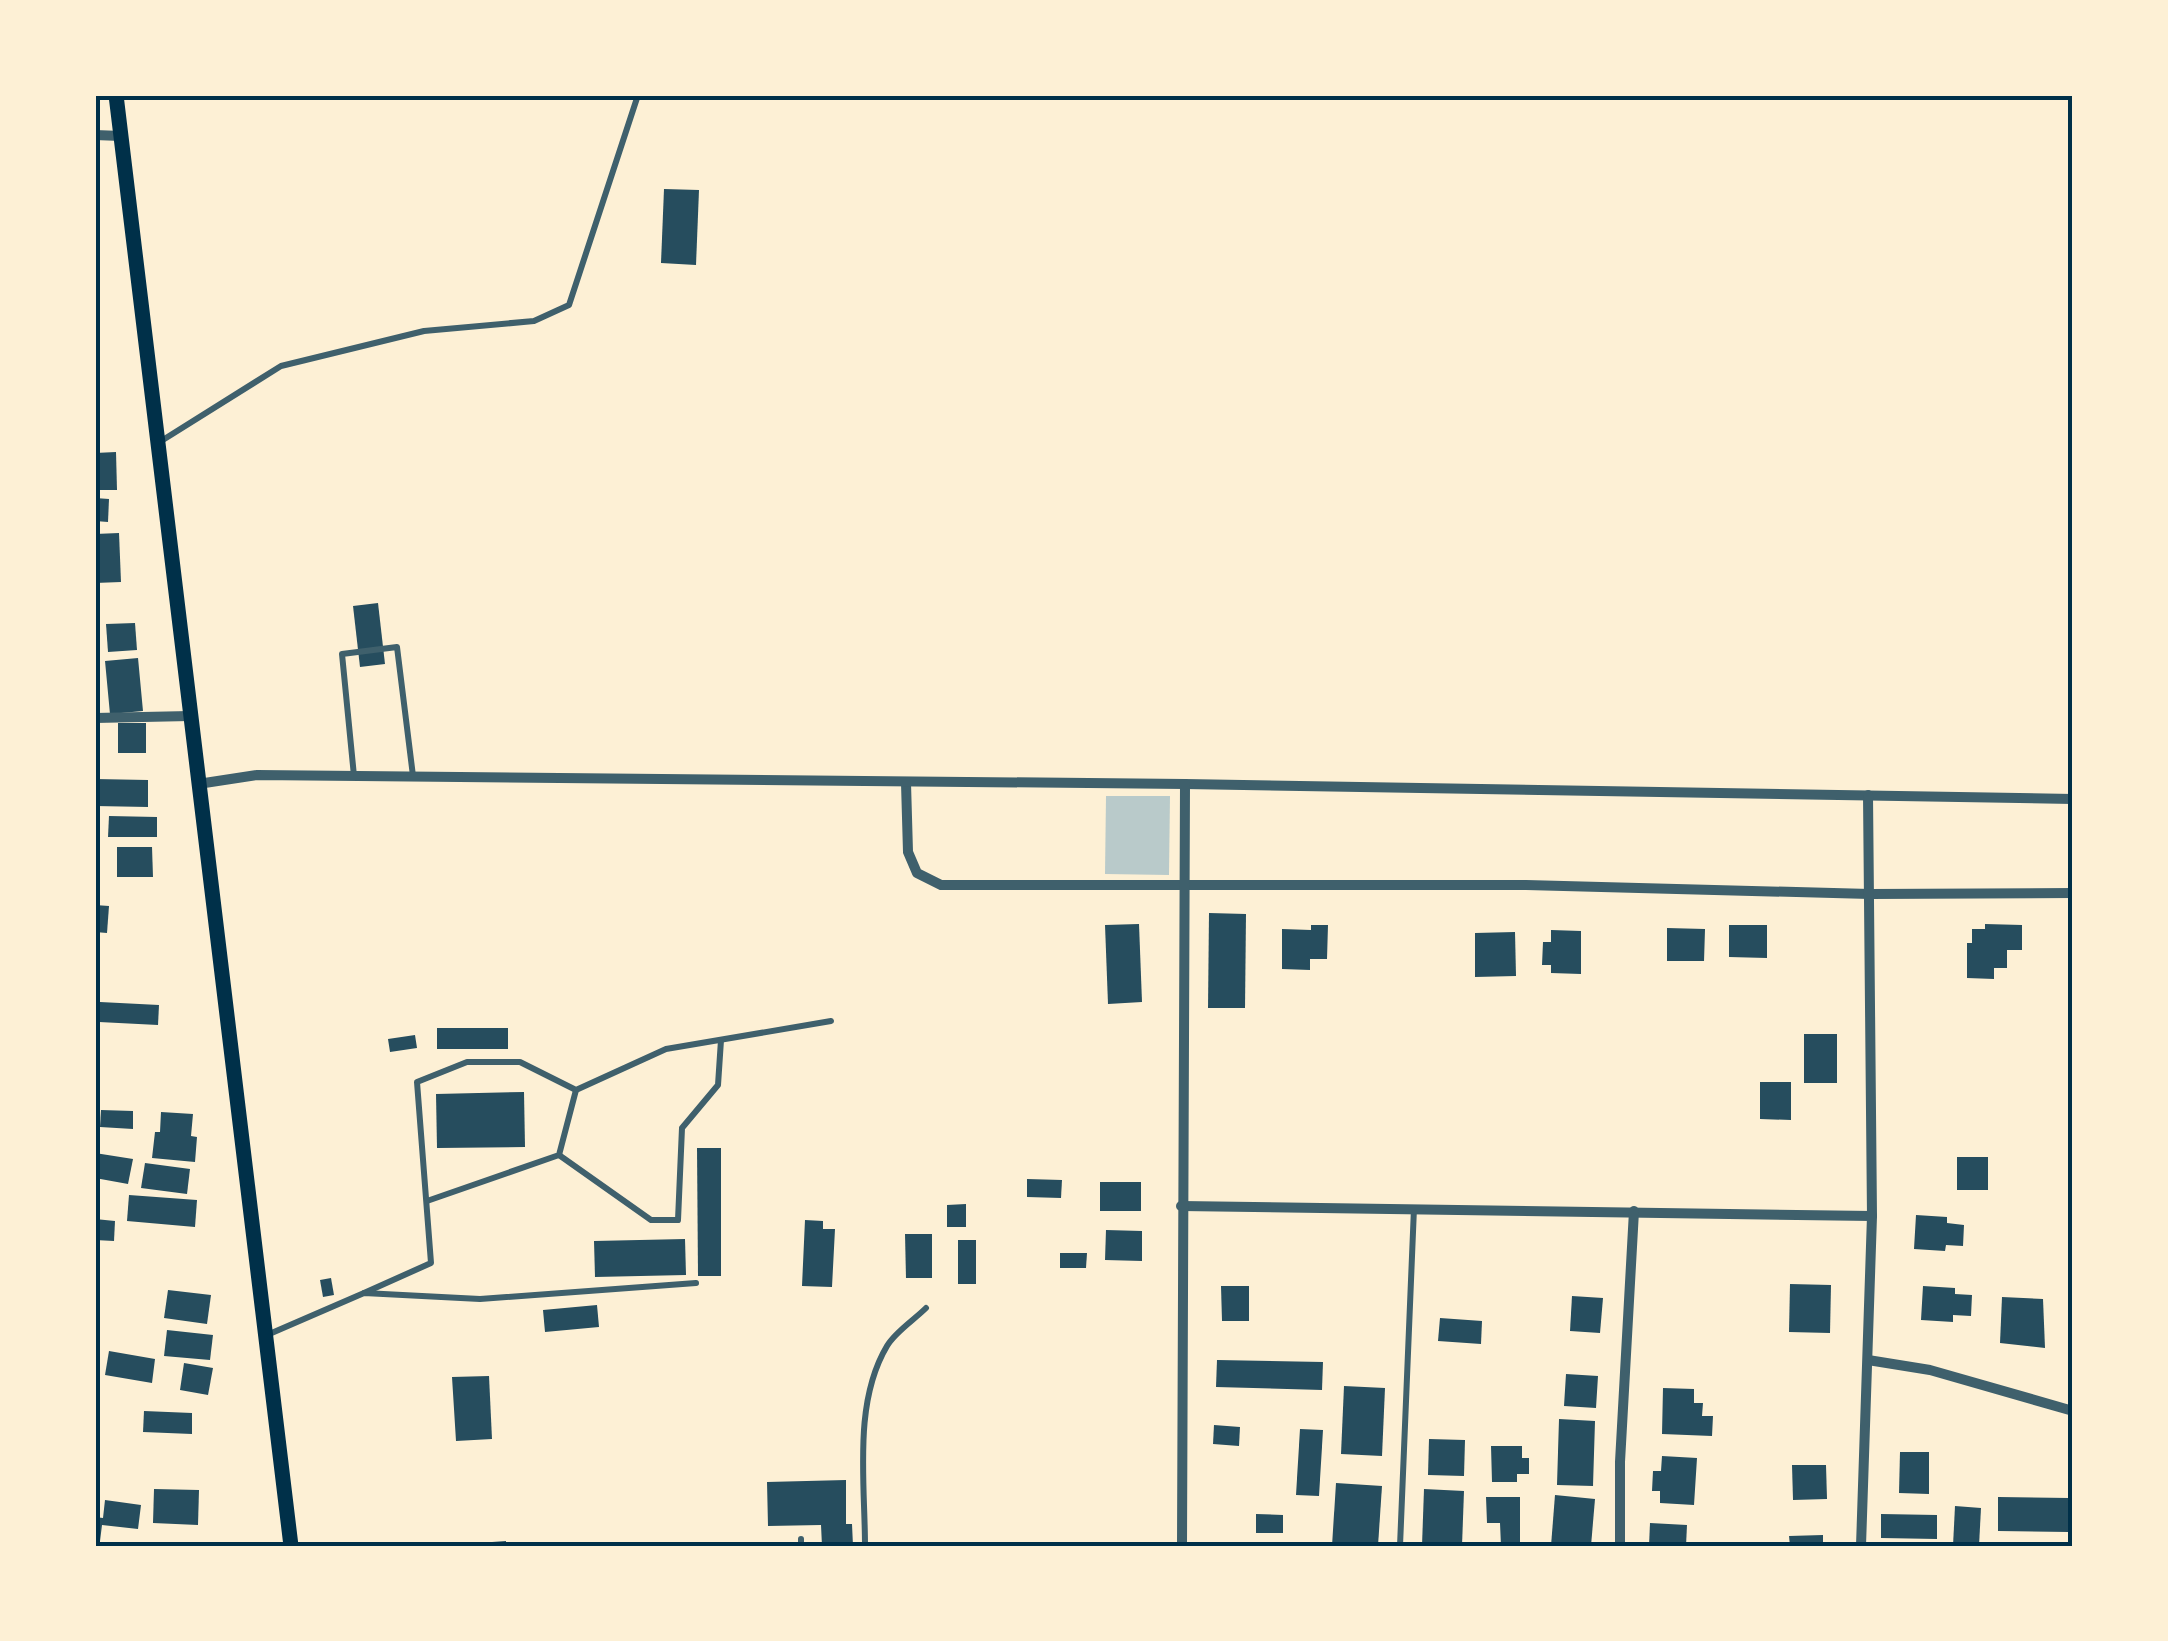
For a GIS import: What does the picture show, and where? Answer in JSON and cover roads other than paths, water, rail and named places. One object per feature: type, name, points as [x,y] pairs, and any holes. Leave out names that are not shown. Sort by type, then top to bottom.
[{"type":"main road","points":[[116,95],[291,1546]]},
{"type":"street","points":[[95,135],[121,136]]},
{"type":"street","points":[[95,718],[190,716]]},
{"type":"street","points":[[198,784],[258,775],[1186,784],[2073,799]]},
{"type":"street","points":[[906,782],[908,852],[917,872],[941,885],[1526,886],[1870,894],[2073,892]]},
{"type":"street","points":[[1182,1546],[1186,784]]},
{"type":"street","points":[[1860,1546],[1872,1216],[1868,796]]},
{"type":"street","points":[[1181,1206],[1872,1216]]},
{"type":"street","points":[[1620,1546],[1620,1462],[1634,1211]]},
{"type":"street","points":[[1868,1360],[1930,1370],[2073,1411]]},
{"type":"lane","points":[[156,443],[281,366],[424,331],[534,322],[569,305],[638,95]]},
{"type":"lane","points":[[354,776],[342,654],[397,647],[413,777]]},
{"type":"lane","points":[[576,1090],[666,1048],[831,1022]]},
{"type":"lane","points":[[560,1154],[652,1220],[678,1220],[682,1128],[718,1085],[721,1040]]},
{"type":"lane","points":[[266,1336],[431,1263],[417,1082],[468,1062],[520,1062],[576,1090]]},
{"type":"lane","points":[[560,1154],[576,1090]]},
{"type":"lane","points":[[427,1201],[560,1154]]},
{"type":"lane","points":[[1400,1546],[1414,1207]]},
{"type":"lane","points":[[364,1294],[480,1299],[696,1283]]},
{"type":"lane","points":[[866,1546],[865,1438],[869,1386],[888,1343],[926,1308]]}]
